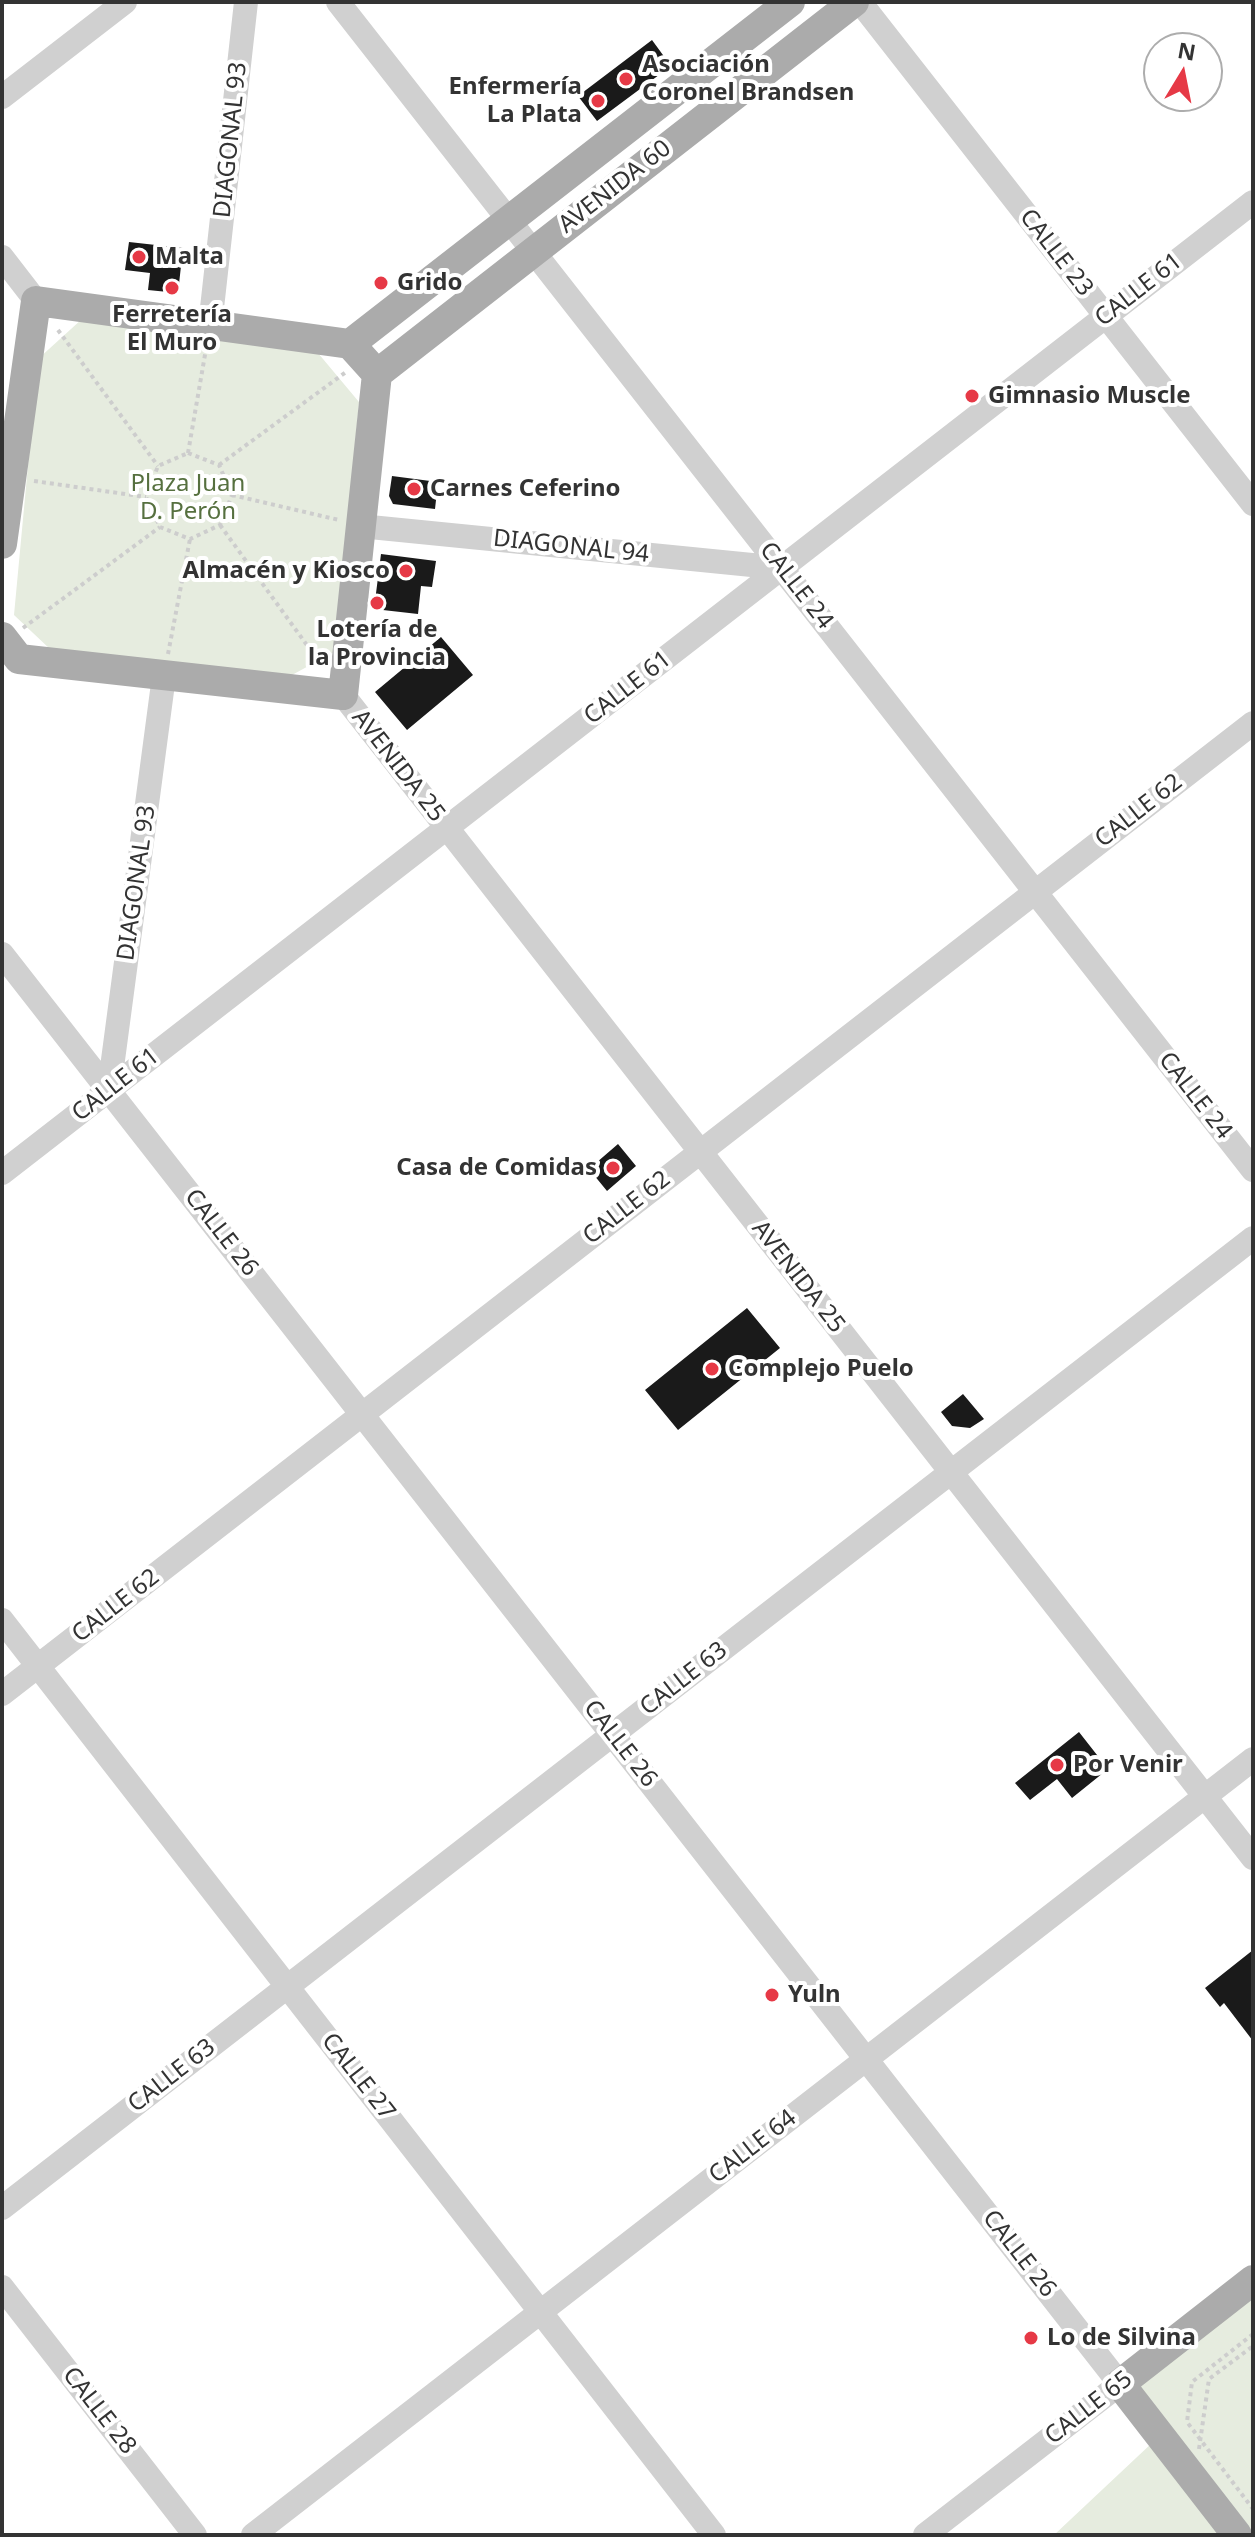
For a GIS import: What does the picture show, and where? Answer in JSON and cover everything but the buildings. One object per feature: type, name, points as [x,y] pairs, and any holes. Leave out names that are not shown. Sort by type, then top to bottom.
[{"type":"main road","name":"AVENIDA 60","points":[[364,359],[509,220],[790,2]]},
{"type":"main road","name":"AVENIDA 60","points":[[364,359],[533,251],[857,2]]},
{"type":"main road","points":[[2,544],[7,477],[36,301],[210,326],[364,359],[360,526],[343,695],[164,676],[7,652]]},
{"type":"main road","name":"CALLE 65","points":[[1120,2384],[1253,2280]]},
{"type":"main road","name":"CALLE 26","points":[[1120,2384],[1241,2522]]},
{"type":"street","points":[[2,97],[125,2]]},
{"type":"street","name":"DIAGONAL 93","points":[[210,326],[246,2]]},
{"type":"street","name":"CALLE 24","points":[[338,2],[1253,1170]]},
{"type":"street","name":"CALLE 23","points":[[857,2],[1253,504]]},
{"type":"street","name":"CALLE 61","points":[[2,1173],[1253,202]]},
{"type":"street","points":[[2,257],[36,301]]},
{"type":"street","name":"DIAGONAL 94","points":[[360,526],[782,568]]},
{"type":"street","name":"DIAGONAL 93","points":[[109,1090],[164,676]]},
{"type":"street","name":"AVENIDA 25","points":[[343,695],[1253,1858]]},
{"type":"street","name":"CALLE 62","points":[[2,1694],[1253,723]]},
{"type":"street","name":"CALLE 26","points":[[2,954],[1120,2384]]},
{"type":"street","name":"CALLE 63","points":[[2,2208],[1253,1238]]},
{"type":"street","name":"CALLE 27","points":[[2,1620],[714,2535]]},
{"type":"street","name":"CALLE 64","points":[[253,2535],[1253,1759]]},
{"type":"street","name":"CALLE 28","points":[[2,2287],[195,2535]]},
{"type":"street","name":"CALLE 65","points":[[925,2535],[1120,2384]]},
{"type":"path","points":[[36,301],[158,466]]},
{"type":"path","points":[[188,453],[210,326]]},
{"type":"path","points":[[219,465],[364,359]]},
{"type":"path","points":[[188,453],[219,465],[232,495],[220,525],[190,539],[160,527],[146,497],[158,466],[188,453]]},
{"type":"path","points":[[7,477],[146,497]]},
{"type":"path","points":[[232,495],[360,526]]},
{"type":"path","points":[[220,525],[343,695]]},
{"type":"path","points":[[7,652],[160,527]]},
{"type":"path","points":[[164,676],[190,539]]},
{"type":"path","points":[[1253,2334],[1192,2382],[1187,2422],[1253,2509]]},
{"type":"path","points":[[1199,2451],[1209,2379],[1253,2346]]},
{"type":"path","points":[[1235,2497],[1241,2522]]},
{"type":"green space","name":"Plaza Juan D. Perón","points":[[82,319],[318,353],[359,402],[336,651],[292,675],[51,650],[14,615],[38,359]]},
{"type":"green space","points":[[1253,2297],[1253,2535],[1054,2535],[1169,2427],[1138,2386]]},
{"type":"place","name":"Asociación Coronel Brandsen","points":[[626,79]]},
{"type":"place","name":"Enfermería La Plata","points":[[598,101]]},
{"type":"place","name":"Malta","points":[[139,257]]},
{"type":"place","name":"Grido","points":[[381,283]]},
{"type":"place","name":"Ferretería El Muro","points":[[172,288]]},
{"type":"place","name":"Gimnasio Muscle","points":[[972,396]]},
{"type":"place","name":"Carnes Ceferino","points":[[414,489]]},
{"type":"place","name":"Almacén y Kiosco","points":[[406,571]]},
{"type":"place","name":"Lotería de la Provincia","points":[[377,603]]},
{"type":"place","name":"Casa de Comidas","points":[[613,1168]]},
{"type":"place","name":"Complejo Puelo","points":[[712,1369]]},
{"type":"place","name":"Por Venir","points":[[1057,1765]]},
{"type":"place","name":"Yuln","points":[[772,1995]]},
{"type":"place","name":"Lo de Silvina","points":[[1031,2338]]}]
